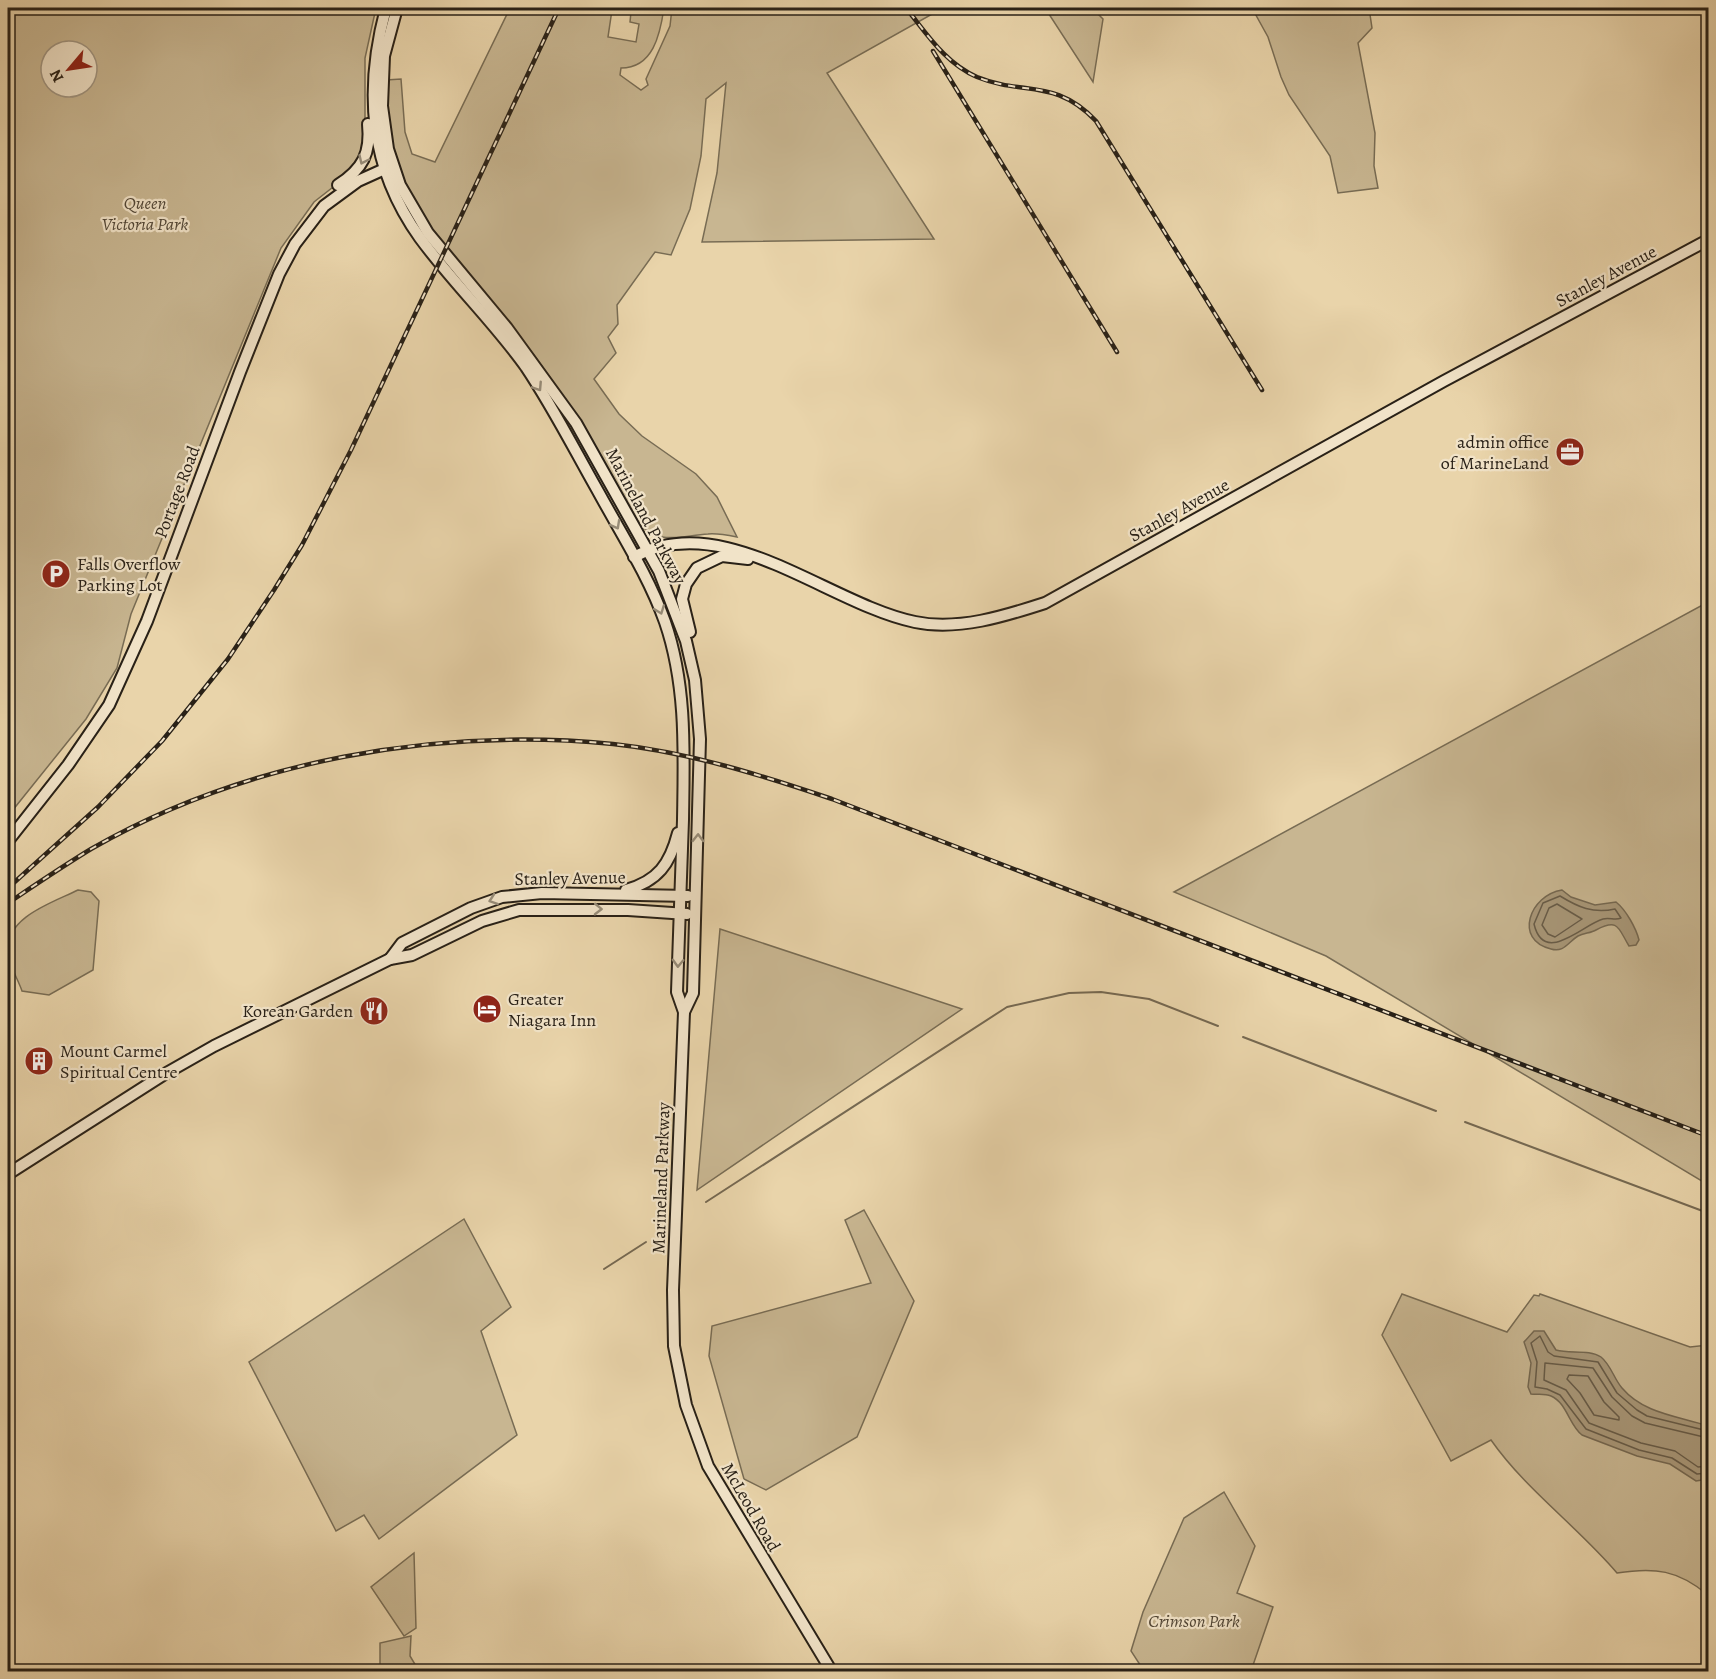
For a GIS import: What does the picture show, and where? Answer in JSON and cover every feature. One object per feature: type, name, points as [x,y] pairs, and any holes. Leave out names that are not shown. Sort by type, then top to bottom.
[{"type":"main road","points":[[266,306],[274,274],[297,228],[315,205],[359,169],[365,159],[369,142],[368,58],[380,8]]},
{"type":"main road","points":[[386,8],[377,47],[373,87],[374,118],[389,167]]},
{"type":"main road","points":[[389,167],[384,131],[382,88],[384,56],[397,8]]},
{"type":"main road","name":"Portage Road","points":[[8,841],[68,765],[109,705],[147,621],[190,502],[266,306],[286,261],[312,219],[342,191],[389,167]]},
{"type":"main road","name":"Marineland Parkway","points":[[389,167],[428,233],[507,328],[566,408],[648,550],[672,599],[686,641],[695,680],[700,739],[693,993],[684,1011]]},
{"type":"main road","name":"Marineland Parkway","points":[[389,167],[405,214],[421,239],[500,332],[539,388],[634,557],[656,601],[677,667],[684,736],[677,992],[684,1011],[673,1290],[674,1346]]},
{"type":"main road","name":"Stanley Avenue","points":[[634,557],[648,550],[692,543],[726,547],[887,614],[917,623],[944,624],[997,619],[1045,603],[1454,376],[1708,240]]},
{"type":"main road","points":[[700,739],[702,696],[697,658],[682,599],[686,584],[697,568],[722,556],[760,560]]},
{"type":"main road","points":[[614,893],[641,885],[663,871],[674,846],[683,812]]},
{"type":"main road","name":"Stanley Avenue","points":[[390,959],[402,944],[471,908],[502,897],[542,893],[697,896]]},
{"type":"main road","name":"Stanley Avenue","points":[[8,1174],[163,1075],[214,1046],[390,959],[412,956],[482,921],[519,910],[628,910],[696,915]]},
{"type":"main road","name":"McLeod Road","points":[[674,1346],[686,1405],[708,1466],[832,1671]]},
{"type":"green space","name":"Queen Victoria Park","points":[[8,8],[376,8],[365,58],[365,149],[351,173],[314,202],[281,248],[131,614],[117,668],[86,719],[8,816]]},
{"type":"green space","points":[[510,8],[664,8],[657,39],[648,56],[632,67],[621,68],[620,75],[641,90],[648,85],[646,79],[670,26],[672,8],[943,8],[827,73],[934,239],[702,242],[717,173],[726,83],[706,99],[701,156],[690,209],[671,255],[655,252],[617,305],[618,324],[608,337],[616,353],[594,379],[619,414],[642,436],[696,474],[717,497],[737,537],[715,534],[661,537],[644,529],[636,521],[589,438],[536,358],[454,261],[418,210],[404,182],[394,152],[387,116],[386,80],[401,79],[405,132],[412,154],[435,162]],"holes":[[[612,10],[631,12],[630,22],[639,24],[636,42],[608,37]]]},
{"type":"green space","points":[[1045,8],[1092,8],[1103,19],[1093,82]]},
{"type":"green space","points":[[1252,8],[1369,8],[1372,28],[1358,43],[1375,133],[1374,166],[1378,188],[1338,193],[1330,156],[1289,95],[1268,37]]},
{"type":"green space","points":[[1708,602],[1708,1189],[1702,1181],[1326,956],[1174,892]]},
{"type":"green space","points":[[78,890],[91,892],[99,901],[93,970],[49,995],[22,991],[8,956],[9,939],[14,929],[33,912]]},
{"type":"green space","points":[[720,929],[962,1009],[697,1190]]},
{"type":"green space","points":[[864,1210],[914,1301],[857,1437],[766,1490],[744,1479],[709,1356],[712,1326],[871,1283],[845,1220]]},
{"type":"green space","points":[[464,1219],[511,1307],[481,1331],[517,1435],[379,1539],[364,1515],[336,1531],[249,1362]]},
{"type":"green space","points":[[1402,1294],[1507,1332],[1534,1295],[1539,1296],[1540,1294],[1690,1347],[1708,1345],[1708,1595],[1686,1580],[1666,1572],[1643,1570],[1617,1573],[1536,1492],[1491,1440],[1451,1461],[1382,1335]]},
{"type":"green space","name":"Crimson Park","points":[[1224,1492],[1255,1546],[1237,1593],[1273,1607],[1251,1671],[1144,1671],[1131,1651],[1143,1612],[1184,1518]]},
{"type":"green space","points":[[414,1553],[416,1628],[404,1636],[371,1587]]},
{"type":"green space","points":[[411,1636],[410,1656],[419,1671],[380,1671],[380,1643]]},
{"type":"water","points":[[1562,890],[1571,897],[1595,905],[1616,902],[1627,914],[1636,930],[1639,940],[1636,945],[1629,946],[1620,930],[1614,925],[1578,936],[1559,950],[1539,944],[1532,937],[1529,928],[1534,908],[1541,900]]},
{"type":"water","points":[[1534,1331],[1544,1331],[1556,1350],[1591,1353],[1601,1357],[1622,1388],[1640,1404],[1708,1426],[1708,1479],[1696,1481],[1670,1464],[1637,1456],[1582,1435],[1556,1399],[1543,1394],[1531,1394],[1528,1387],[1531,1363],[1524,1342]]},
{"type":"waterway","points":[[706,1202],[1007,1007],[1069,993],[1101,992],[1149,999],[1218,1026]]},
{"type":"waterway","points":[[1243,1037],[1436,1111]]},
{"type":"waterway","points":[[1465,1122],[1708,1213]]},
{"type":"waterway","points":[[604,1269],[646,1242]]},
{"type":"railway","points":[[8,888],[98,807],[162,741],[228,659],[274,590],[302,545],[351,450],[559,8]]},
{"type":"railway","points":[[910,13],[939,49],[966,72],[994,83],[1053,93],[1081,108],[1096,121],[1262,390]]},
{"type":"railway","points":[[933,51],[1117,352]]},
{"type":"railway","points":[[8,903],[91,849],[151,818],[213,793],[278,772],[344,757],[411,746],[479,741],[546,740],[613,744],[697,759],[778,781],[832,799],[1708,1136]]},
{"type":"place","name":"admin office of MarineLand","points":[[1570,452]]},
{"type":"place","name":"Falls Overflow Parking Lot","points":[[56,574]]},
{"type":"place","name":"Greater Niagara Inn","points":[[487,1009]]},
{"type":"place","name":"Korean Garden","points":[[374,1011]]},
{"type":"place","name":"Mount Carmel Spiritual Centre","points":[[39,1061]]}]
